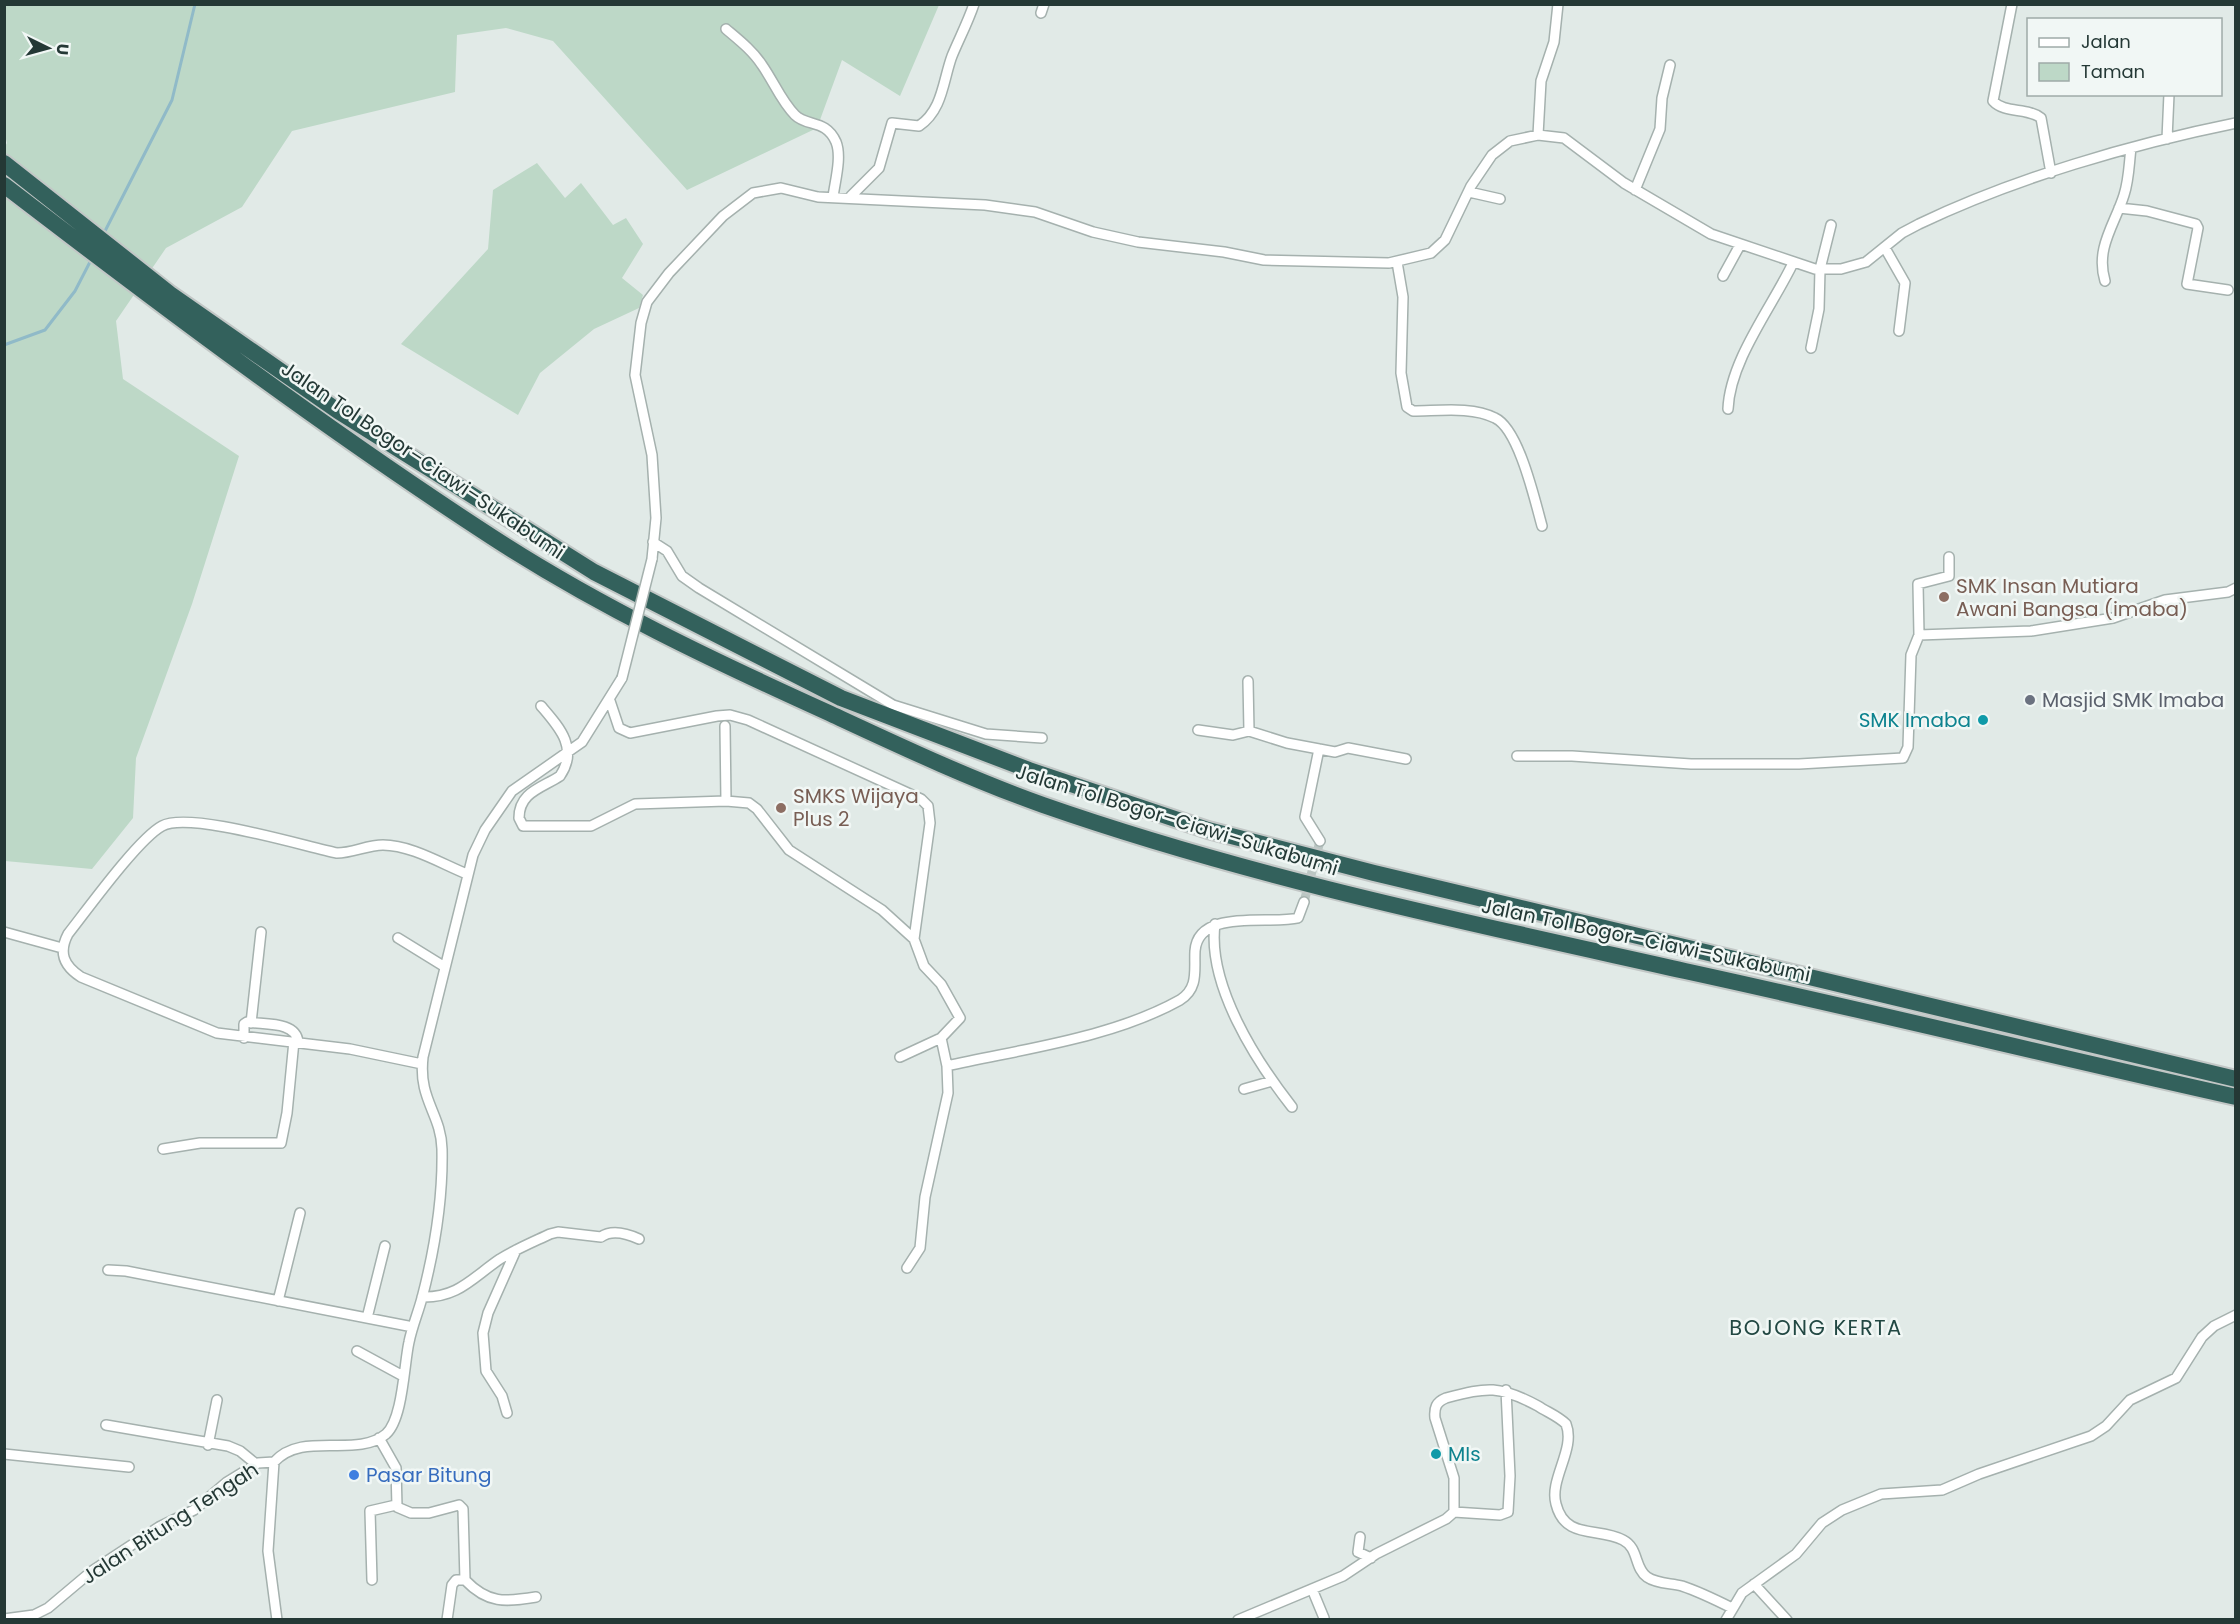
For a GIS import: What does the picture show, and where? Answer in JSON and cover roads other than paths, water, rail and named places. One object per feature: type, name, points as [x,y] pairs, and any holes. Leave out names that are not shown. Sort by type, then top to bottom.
[{"type":"highway","name":"Jalan Tol Bogor–Ciawi–Sukabumi","points":[[4,163],[163,298],[338,411],[594,572],[841,698],[1018,765],[1208,830],[1374,873],[2235,1079]]},
{"type":"highway","name":"Jalan Tol Bogor–Ciawi–Sukabumi","points":[[4,184],[163,298],[335,431],[496,540],[601,601],[750,678],[940,764],[1043,805],[1185,849],[1384,904],[1869,1011],[2235,1097]]},
{"type":"street","points":[[851,196],[880,165],[892,123],[919,126],[932,112],[945,88],[951,59],[974,4]]},
{"type":"street","points":[[1538,135],[1541,81],[1554,42],[1558,4]]},
{"type":"street","points":[[2012,4],[1993,101],[1998,106],[2036,114],[2041,118],[2051,173]]},
{"type":"street","points":[[726,29],[760,62],[781,97],[797,117],[804,122],[818,123],[834,139],[837,154],[833,197]]},
{"type":"street","points":[[1635,190],[1660,129],[1662,98],[1670,65]]},
{"type":"street","points":[[2167,139],[2169,96]]},
{"type":"street","points":[[396,1505],[396,1468],[379,1438],[392,1427],[433,1239],[442,1148],[439,1128],[423,1090],[422,1064],[467,874],[485,830],[512,791],[526,779],[568,754],[586,738],[622,678],[652,559],[656,518],[651,455],[639,404],[634,368],[639,332],[648,302],[704,235],[732,208],[753,193],[781,188],[810,196],[851,196],[990,205],[1039,213],[1094,232],[1138,243],[1224,252],[1258,260],[1348,264],[1397,261],[1425,255],[1442,244],[1486,162],[1498,149],[1516,138],[1538,135],[1564,138],[1607,172],[1711,234],[1793,263],[1820,269],[1841,269],[1860,264],[1885,248],[1902,233],[1928,219],[2051,173],[2131,148],[2235,123]]},
{"type":"street","points":[[2105,281],[2103,268],[2105,240],[2127,186],[2131,148]]},
{"type":"street","points":[[1469,192],[1500,199]]},
{"type":"street","points":[[2119,208],[2146,211],[2196,224],[2198,228],[2187,284],[2228,290]]},
{"type":"street","points":[[1811,348],[1819,309],[1820,269],[1831,225]]},
{"type":"street","points":[[1722,276],[1740,245]]},
{"type":"street","points":[[1885,248],[1905,283],[1899,331]]},
{"type":"street","points":[[1397,261],[1403,297],[1401,373],[1407,406],[1413,411],[1478,412],[1502,423],[1524,462],[1542,526]]},
{"type":"street","points":[[1728,409],[1730,389],[1738,368],[1793,263]]},
{"type":"street","points":[[653,542],[667,551],[682,576],[699,588],[893,705],[986,735],[1042,738]]},
{"type":"street","points":[[1517,756],[1583,756],[1691,764],[1810,763],[1903,758],[1908,747],[1911,655],[1919,635],[1918,584],[1949,576],[1949,557]]},
{"type":"street","points":[[1919,635],[2042,629],[2113,618],[2165,600],[2228,592],[2235,588]]},
{"type":"street","points":[[1248,681],[1249,731]]},
{"type":"street","points":[[610,701],[619,728],[630,733],[730,715],[748,720],[921,799],[928,806],[930,823],[914,939]]},
{"type":"street","points":[[541,706],[565,735],[568,754],[560,776],[531,792],[522,802],[519,818],[523,826],[588,826],[630,805],[726,801],[753,805],[789,850],[882,910],[914,939],[924,966],[941,984],[960,1016],[958,1023],[941,1038],[900,1058]]},
{"type":"street","points":[[725,726],[726,801]]},
{"type":"street","points":[[1198,730],[1233,735],[1249,731],[1319,749],[1340,752],[1348,748],[1406,759]]},
{"type":"street","points":[[1319,749],[1305,817],[1320,841]]},
{"type":"street","points":[[422,1064],[372,1053],[296,1042],[244,1038],[206,1029],[96,986],[70,969],[64,960],[62,948],[68,934],[133,854],[158,829],[171,823],[210,825],[337,853],[352,853],[377,845],[395,846],[467,874]]},
{"type":"street","points":[[947,1066],[1135,1021],[1189,993],[1196,980],[1195,948],[1200,935],[1215,924],[1225,921],[1298,918],[1304,902]]},
{"type":"street","points":[[1215,924],[1214,951],[1225,989],[1249,1046],[1292,1107]]},
{"type":"street","points":[[4,932],[62,948]]},
{"type":"street","points":[[251,1023],[261,932]]},
{"type":"street","points":[[398,938],[445,967]]},
{"type":"street","points":[[163,1149],[200,1143],[281,1143],[297,1034],[291,1028],[251,1023],[244,1024],[244,1038]]},
{"type":"street","points":[[907,1268],[920,1248],[925,1197],[948,1093],[947,1066],[941,1038]]},
{"type":"street","points":[[1244,1089],[1272,1081]]},
{"type":"street","points":[[278,1300],[300,1213]]},
{"type":"street","points":[[422,1297],[438,1298],[456,1292],[516,1250],[558,1232],[601,1237],[605,1234],[620,1233],[639,1239]]},
{"type":"street","points":[[367,1318],[385,1246]]},
{"type":"street","points":[[507,1413],[502,1396],[486,1371],[483,1333],[488,1313],[516,1250]]},
{"type":"street","points":[[108,1270],[126,1271],[413,1327]]},
{"type":"street","points":[[1726,1620],[1742,1593],[1796,1554],[1822,1523],[1842,1510],[1885,1493],[1947,1489],[1979,1474],[2060,1448],[2097,1432],[2130,1400],[2176,1378],[2202,1336],[2214,1326],[2235,1315]]},
{"type":"street","points":[[357,1351],[403,1376]]},
{"type":"street","points":[[1454,1512],[1454,1478],[1435,1418],[1435,1408],[1441,1400],[1462,1394],[1487,1389],[1506,1390],[1555,1415],[1566,1424],[1568,1437],[1555,1500],[1562,1517],[1570,1527],[1582,1532],[1623,1540],[1635,1551],[1642,1572],[1650,1579],[1684,1587],[1732,1608]]},
{"type":"street","points":[[1238,1620],[1349,1573],[1371,1557],[1441,1522],[1454,1512],[1500,1515],[1508,1512],[1510,1476],[1506,1390]]},
{"type":"street","points":[[208,1444],[217,1400]]},
{"type":"street","points":[[106,1425],[235,1448],[256,1464]]},
{"type":"street","name":"Jalan Bitung Tengah","points":[[4,1619],[34,1615],[48,1608],[102,1564],[159,1527],[194,1510],[227,1482],[256,1464],[274,1462],[283,1455],[307,1447],[362,1444],[379,1438]]},
{"type":"street","points":[[4,1454],[129,1467]]},
{"type":"street","points":[[274,1462],[268,1551],[277,1620]]},
{"type":"street","points":[[372,1580],[370,1511],[396,1505],[411,1513],[436,1512],[459,1505],[465,1517],[465,1580],[478,1593],[490,1599],[536,1598]]},
{"type":"street","points":[[1360,1537],[1358,1552],[1371,1557]]},
{"type":"street","points":[[447,1620],[452,1585],[456,1580],[465,1580]]},
{"type":"street","points":[[1754,1584],[1787,1620]]},
{"type":"street","points":[[1312,1589],[1324,1618]]},
{"type":"waterway","points":[[103,235],[172,100],[195,4]]},
{"type":"waterway","points":[[4,345],[45,330],[75,291],[91,260]]},
{"type":"tunnel","points":[[1304,902],[1320,841]]},
{"type":"place","name":"SMK Insan Mutiara Awani Bangsa (imaba)","points":[[1944,597]]},
{"type":"place","name":"Masjid SMK Imaba","points":[[2030,700]]},
{"type":"place","name":"SMK Imaba","points":[[1983,720]]},
{"type":"place","name":"SMKS Wijaya Plus 2","points":[[781,808]]},
{"type":"place","name":"MIs","points":[[1436,1454]]},
{"type":"place","name":"Pasar Bitung","points":[[354,1475]]},
{"type":"district","name":"BOJONG KERTA","points":[[1816,1327]]}]
